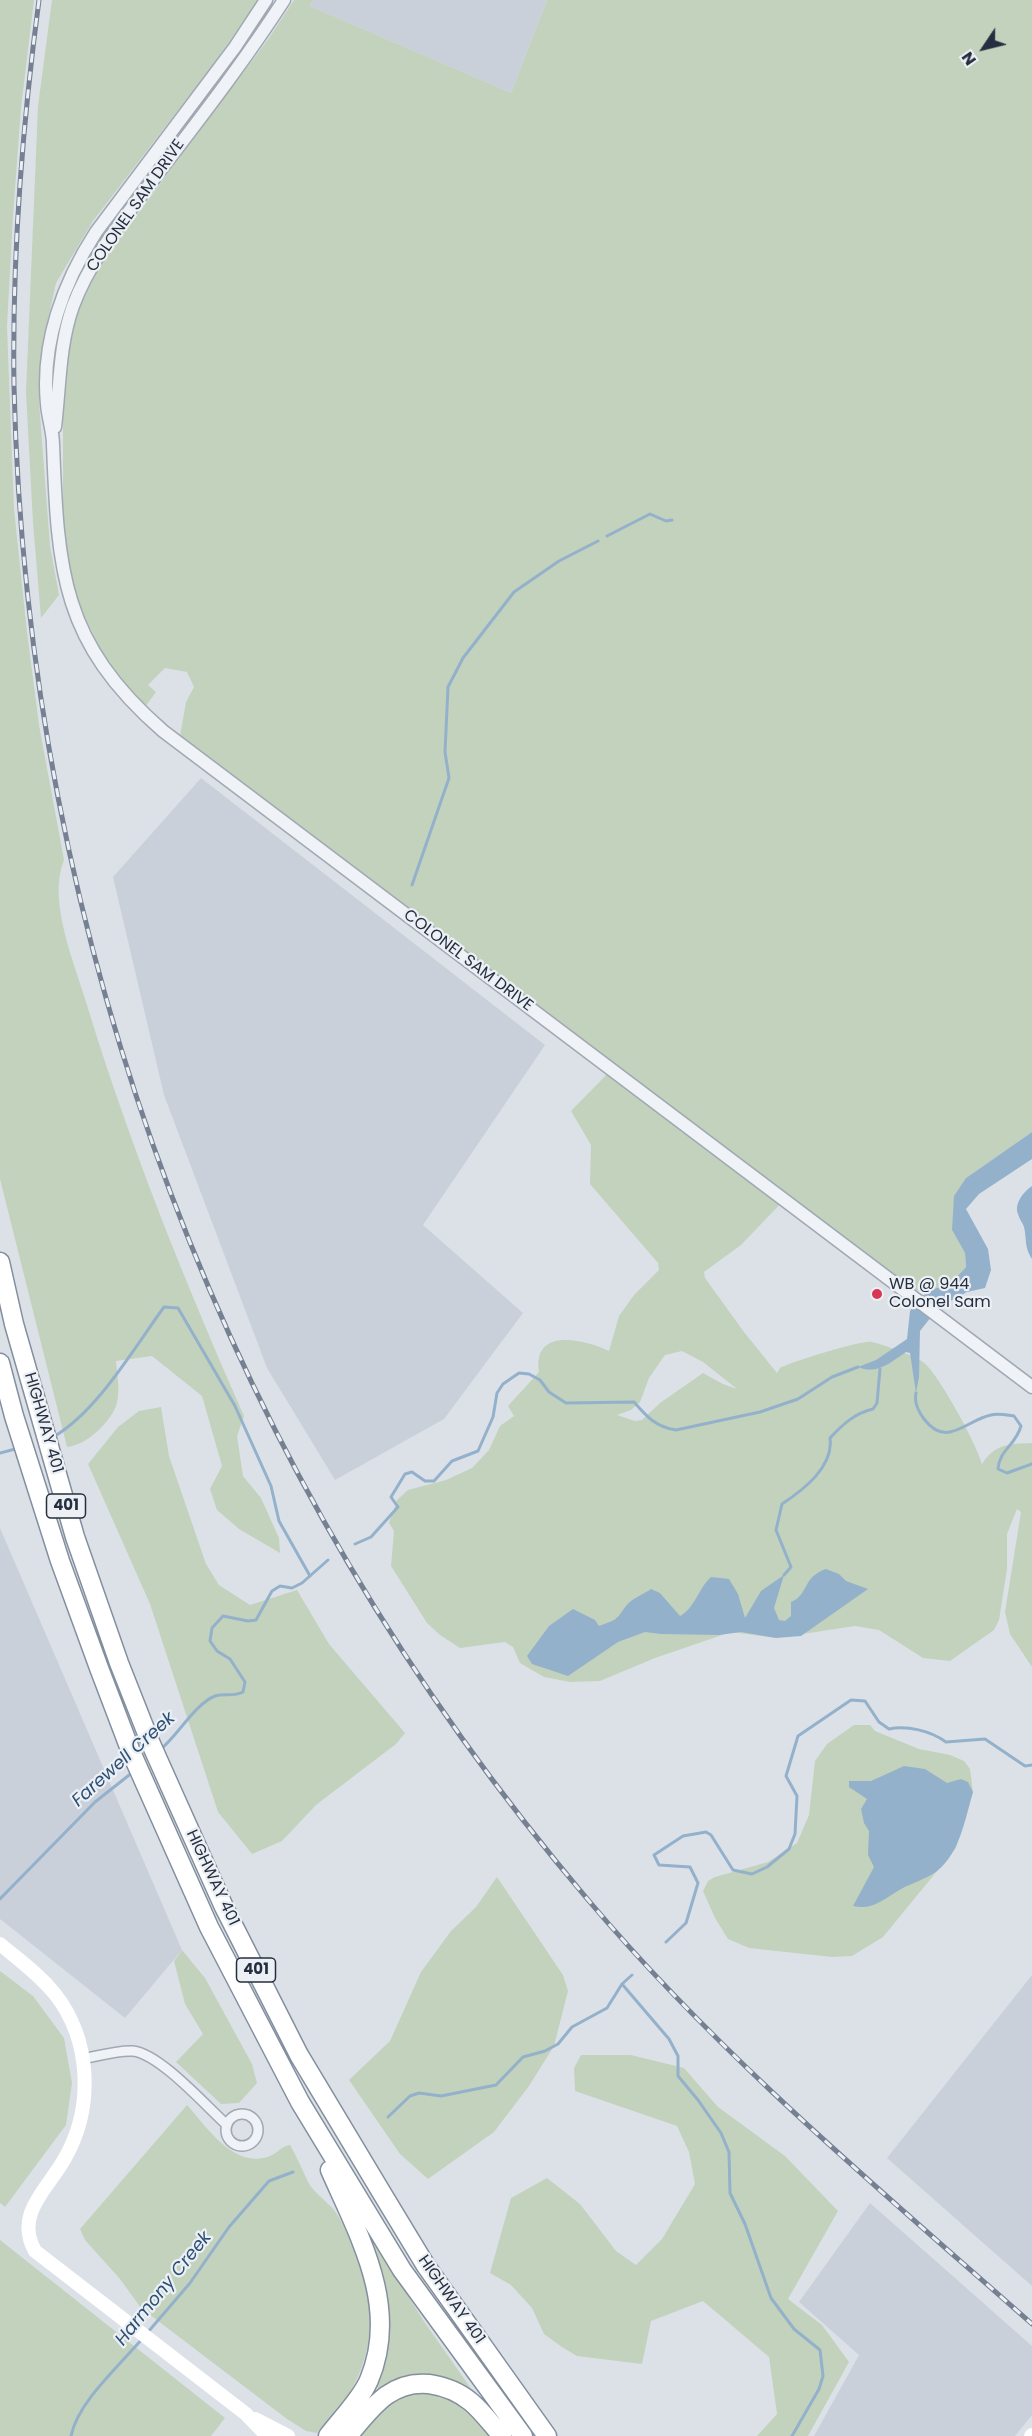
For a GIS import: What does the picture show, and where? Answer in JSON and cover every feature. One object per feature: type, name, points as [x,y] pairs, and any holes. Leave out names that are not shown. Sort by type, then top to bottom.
[{"type":"highway","name":"HIGHWAY 401","points":[[0,1262],[14,1324],[75,1537],[119,1663],[151,1744],[224,1907],[299,2055],[426,2266],[547,2436]]},
{"type":"highway","name":"HIGHWAY 401","points":[[0,1363],[60,1561],[131,1752],[209,1927],[300,2102],[402,2270],[524,2436]]},
{"type":"highway","points":[[300,2102],[369,2259],[377,2284],[380,2308],[377,2354],[368,2382],[328,2436]]},
{"type":"highway","points":[[348,2436],[373,2407],[392,2390],[414,2382],[442,2385],[470,2401],[502,2436]]},
{"type":"main road","points":[[0,1944],[55,1994],[73,2024],[83,2059],[85,2095],[80,2124],[66,2157],[33,2209],[27,2227],[28,2239],[35,2251],[246,2414],[267,2436]]},
{"type":"main road","points":[[246,2414],[288,2436]]},
{"type":"street","name":"COLONEL SAM DRIVE","points":[[266,0],[236,47],[96,232],[71,274],[61,297],[48,361],[47,405],[53,440],[59,553],[70,599],[87,640],[102,665],[132,702],[163,730],[1032,1387]]},
{"type":"street","name":"COLONEL SAM DRIVE","points":[[53,440],[61,354],[67,327],[82,284],[111,236],[259,39],[284,0]]},
{"type":"street","points":[[83,2059],[132,2051],[148,2055],[227,2125]]},
{"type":"shaded area","points":[[313,0],[547,0],[511,93],[310,6]]},
{"type":"shaded area","points":[[201,778],[545,1045],[423,1225],[523,1313],[444,1419],[335,1480],[267,1368],[164,1095],[113,877]]},
{"type":"shaded area","points":[[0,1528],[182,1950],[125,2018],[0,1919]]},
{"type":"shaded area","points":[[1032,1975],[1032,2286],[887,2158]]},
{"type":"shaded area","points":[[870,2203],[1032,2346],[1032,2415],[1015,2436],[814,2436],[859,2355],[799,2302]]},
{"type":"green space","points":[[0,0],[34,0],[21,108],[7,326],[14,509],[39,725],[64,860],[60,876],[61,913],[70,952],[121,1110],[180,1264],[244,1416],[237,1436],[243,1476],[261,1498],[279,1538],[280,1553],[239,1529],[217,1510],[210,1489],[222,1466],[202,1396],[152,1356],[116,1361],[118,1392],[114,1410],[104,1425],[90,1437],[74,1446],[67,1447],[0,1179]]},
{"type":"green space","points":[[52,0],[258,0],[215,62],[93,221],[56,283],[42,346],[39,402],[50,546],[59,595],[41,618],[26,392],[38,106]]},
{"type":"green space","points":[[294,0],[313,0],[310,6],[511,93],[547,0],[1032,0],[1032,1132],[966,1178],[952,1230],[965,1253],[966,1267],[954,1280],[926,1293],[900,1286],[786,1198],[741,1245],[704,1272],[705,1278],[744,1332],[777,1373],[780,1368],[826,1352],[865,1342],[877,1343],[913,1357],[929,1368],[956,1410],[982,1464],[998,1448],[1032,1443],[1032,1667],[1010,1634],[1005,1612],[1021,1512],[1017,1509],[1007,1534],[1007,1569],[999,1620],[994,1630],[950,1661],[923,1658],[879,1630],[855,1626],[776,1638],[731,1632],[655,1658],[600,1681],[570,1682],[544,1677],[520,1663],[513,1647],[505,1642],[460,1648],[427,1623],[391,1566],[394,1531],[389,1523],[397,1500],[408,1490],[446,1480],[472,1468],[489,1450],[500,1426],[514,1416],[508,1406],[539,1372],[539,1358],[543,1348],[551,1342],[562,1340],[587,1343],[609,1351],[619,1316],[634,1295],[659,1270],[658,1263],[590,1184],[591,1145],[571,1111],[609,1072],[180,736],[186,702],[194,687],[187,672],[165,668],[148,685],[156,692],[145,707],[127,689],[107,663],[78,602],[65,540],[63,507],[63,384],[67,350],[76,315],[101,263],[269,38]],"holes":[[[682,1351],[703,1362],[737,1389],[703,1373],[660,1403],[642,1420],[635,1421],[617,1415],[631,1410],[640,1402],[649,1378],[665,1355]]]},
{"type":"green space","points":[[161,1407],[169,1456],[206,1564],[219,1585],[250,1605],[297,1590],[329,1644],[405,1733],[396,1744],[316,1805],[282,1841],[252,1854],[218,1812],[150,1604],[88,1464],[118,1427],[139,1411]]},
{"type":"green space","points":[[854,1725],[870,1725],[875,1731],[919,1749],[950,1755],[964,1761],[970,1769],[973,1792],[956,1848],[883,1937],[852,1956],[832,1957],[749,1948],[728,1939],[715,1918],[703,1891],[708,1881],[768,1862],[797,1843],[809,1815],[815,1761],[827,1744]]},
{"type":"green space","points":[[497,1877],[563,1975],[568,1991],[554,2046],[529,2086],[494,2132],[428,2179],[400,2154],[349,2080],[390,2041],[421,1972],[451,1931],[476,1907]]},
{"type":"green space","points":[[182,1950],[205,1978],[252,2064],[257,2083],[239,2103],[221,2104],[176,2062],[203,2034],[185,2004],[174,1961]]},
{"type":"green space","points":[[0,1971],[33,1996],[64,2038],[72,2083],[66,2125],[5,2207],[0,2203]]},
{"type":"green space","points":[[581,2055],[631,2055],[684,2068],[718,2107],[785,2156],[838,2211],[788,2299],[822,2325],[849,2362],[808,2436],[757,2436],[777,2414],[769,2357],[703,2301],[651,2321],[642,2364],[577,2356],[544,2334],[532,2308],[511,2285],[490,2273],[511,2198],[547,2178],[580,2204],[616,2251],[636,2265],[662,2239],[695,2184],[689,2152],[677,2126],[575,2091],[574,2068]]},
{"type":"green space","points":[[187,2105],[222,2144],[245,2157],[257,2159],[270,2156],[290,2145],[308,2182],[335,2211],[353,2245],[364,2273],[369,2302],[370,2329],[365,2357],[355,2383],[339,2408],[317,2433],[306,2431],[287,2419],[141,2308],[120,2279],[85,2240],[80,2229]]},
{"type":"green space","points":[[368,2231],[423,2320],[472,2390],[470,2392],[447,2380],[425,2375],[403,2377],[380,2390],[374,2384],[378,2367],[365,2235]]},
{"type":"green space","points":[[0,2240],[225,2418],[211,2436],[0,2436]]},
{"type":"green space","points":[[417,2390],[450,2399],[467,2411],[491,2436],[361,2436],[391,2402]]},
{"type":"water","points":[[1032,1132],[1032,1159],[979,1194],[966,1209],[988,1249],[991,1270],[985,1288],[967,1292],[939,1307],[920,1331],[919,1377],[916,1393],[910,1353],[906,1352],[877,1369],[858,1367],[876,1360],[907,1339],[910,1311],[918,1300],[926,1293],[954,1280],[966,1267],[965,1253],[952,1230],[954,1196],[966,1178]]},
{"type":"water","points":[[1032,1186],[1032,1259],[1017,1206],[1025,1192]]},
{"type":"water","points":[[826,1569],[839,1574],[846,1581],[868,1589],[801,1636],[776,1638],[741,1632],[719,1635],[645,1632],[618,1642],[568,1676],[532,1664],[527,1656],[549,1626],[573,1609],[595,1620],[599,1626],[616,1619],[628,1603],[651,1589],[660,1593],[680,1616],[689,1608],[711,1577],[729,1579],[738,1594],[745,1618],[761,1591],[784,1575],[774,1608],[779,1620],[785,1621],[791,1616],[791,1602],[801,1595],[809,1581],[818,1572]]},
{"type":"water","points":[[904,1766],[925,1769],[947,1783],[961,1779],[968,1782],[973,1792],[961,1835],[945,1864],[937,1871],[876,1904],[865,1907],[853,1906],[874,1867],[868,1855],[869,1831],[864,1823],[861,1809],[867,1799],[849,1787],[849,1781],[871,1781]]},
{"type":"waterway","points":[[607,536],[650,514],[666,521],[672,520]]},
{"type":"waterway","points":[[412,885],[449,778],[445,752],[448,687],[463,658],[514,592],[559,561],[598,541]]},
{"type":"waterway","points":[[53,1437],[69,1426],[100,1396],[164,1307],[178,1308],[235,1406],[271,1486],[279,1521],[310,1576]]},
{"type":"waterway","name":"Farewell Creek","points":[[355,1544],[371,1537],[398,1507],[391,1497],[405,1474],[412,1472],[425,1481],[434,1481],[452,1461],[478,1451],[493,1417],[497,1393],[503,1384],[519,1373],[529,1374],[540,1380],[549,1392],[566,1403],[634,1402],[652,1420],[676,1430],[760,1412],[798,1399],[832,1377],[858,1367]]},
{"type":"waterway","points":[[784,1575],[791,1567],[776,1530],[782,1504],[807,1485],[822,1468],[830,1449],[830,1438],[844,1424],[873,1409],[877,1403],[880,1369]]},
{"type":"waterway","name":"Harmony Creek","points":[[916,1393],[918,1410],[932,1428],[941,1432],[957,1430],[993,1414],[1014,1416],[1021,1426],[1019,1433],[1001,1457],[998,1469],[1007,1473],[1032,1464]]},
{"type":"waterway","points":[[0,1453],[19,1448]]},
{"type":"waterway","name":"Farewell Creek","points":[[161,1749],[208,1700],[218,1695],[243,1692],[245,1682],[230,1659],[217,1651],[210,1641],[212,1628],[223,1616],[248,1621],[256,1620],[272,1591],[280,1586],[292,1588],[302,1583],[328,1560]]},
{"type":"waterway","name":"Harmony Creek","points":[[666,1942],[686,1923],[698,1883],[690,1867],[659,1865],[654,1855],[683,1836],[706,1832],[711,1835],[733,1870],[752,1874],[767,1867],[789,1849],[795,1834],[797,1796],[786,1776],[798,1736],[851,1700],[865,1701],[879,1722],[889,1729],[919,1730],[946,1742],[985,1739],[1025,1766],[1032,1765]]},
{"type":"waterway","name":"Farewell Creek","points":[[0,1899],[95,1802],[133,1772]]},
{"type":"waterway","name":"Harmony Creek","points":[[388,2117],[410,2096],[419,2093],[441,2096],[496,2085],[523,2057],[545,2051],[558,2044],[572,2027],[607,2008],[622,1984],[632,1975]]},
{"type":"waterway","points":[[622,1984],[669,2039],[678,2056],[678,2076],[721,2133],[729,2152],[730,2193],[745,2224],[771,2298],[794,2329],[820,2350],[823,2376],[819,2389],[792,2436]]},
{"type":"waterway","name":"Harmony Creek","points":[[148,2332],[190,2283],[229,2227],[269,2181],[293,2172]]},
{"type":"waterway","name":"Harmony Creek","points":[[71,2436],[75,2423],[90,2397],[142,2339]]},
{"type":"railway","points":[[39,0],[23,144],[15,289],[14,386],[28,594],[58,798],[106,998],[171,1193],[251,1382],[348,1563],[461,1736],[589,1901],[692,2014],[747,2068],[859,2172],[1032,2324]]},
{"type":"place","name":"WB @ 944 Colonel Sam","points":[[877,1294]]}]
